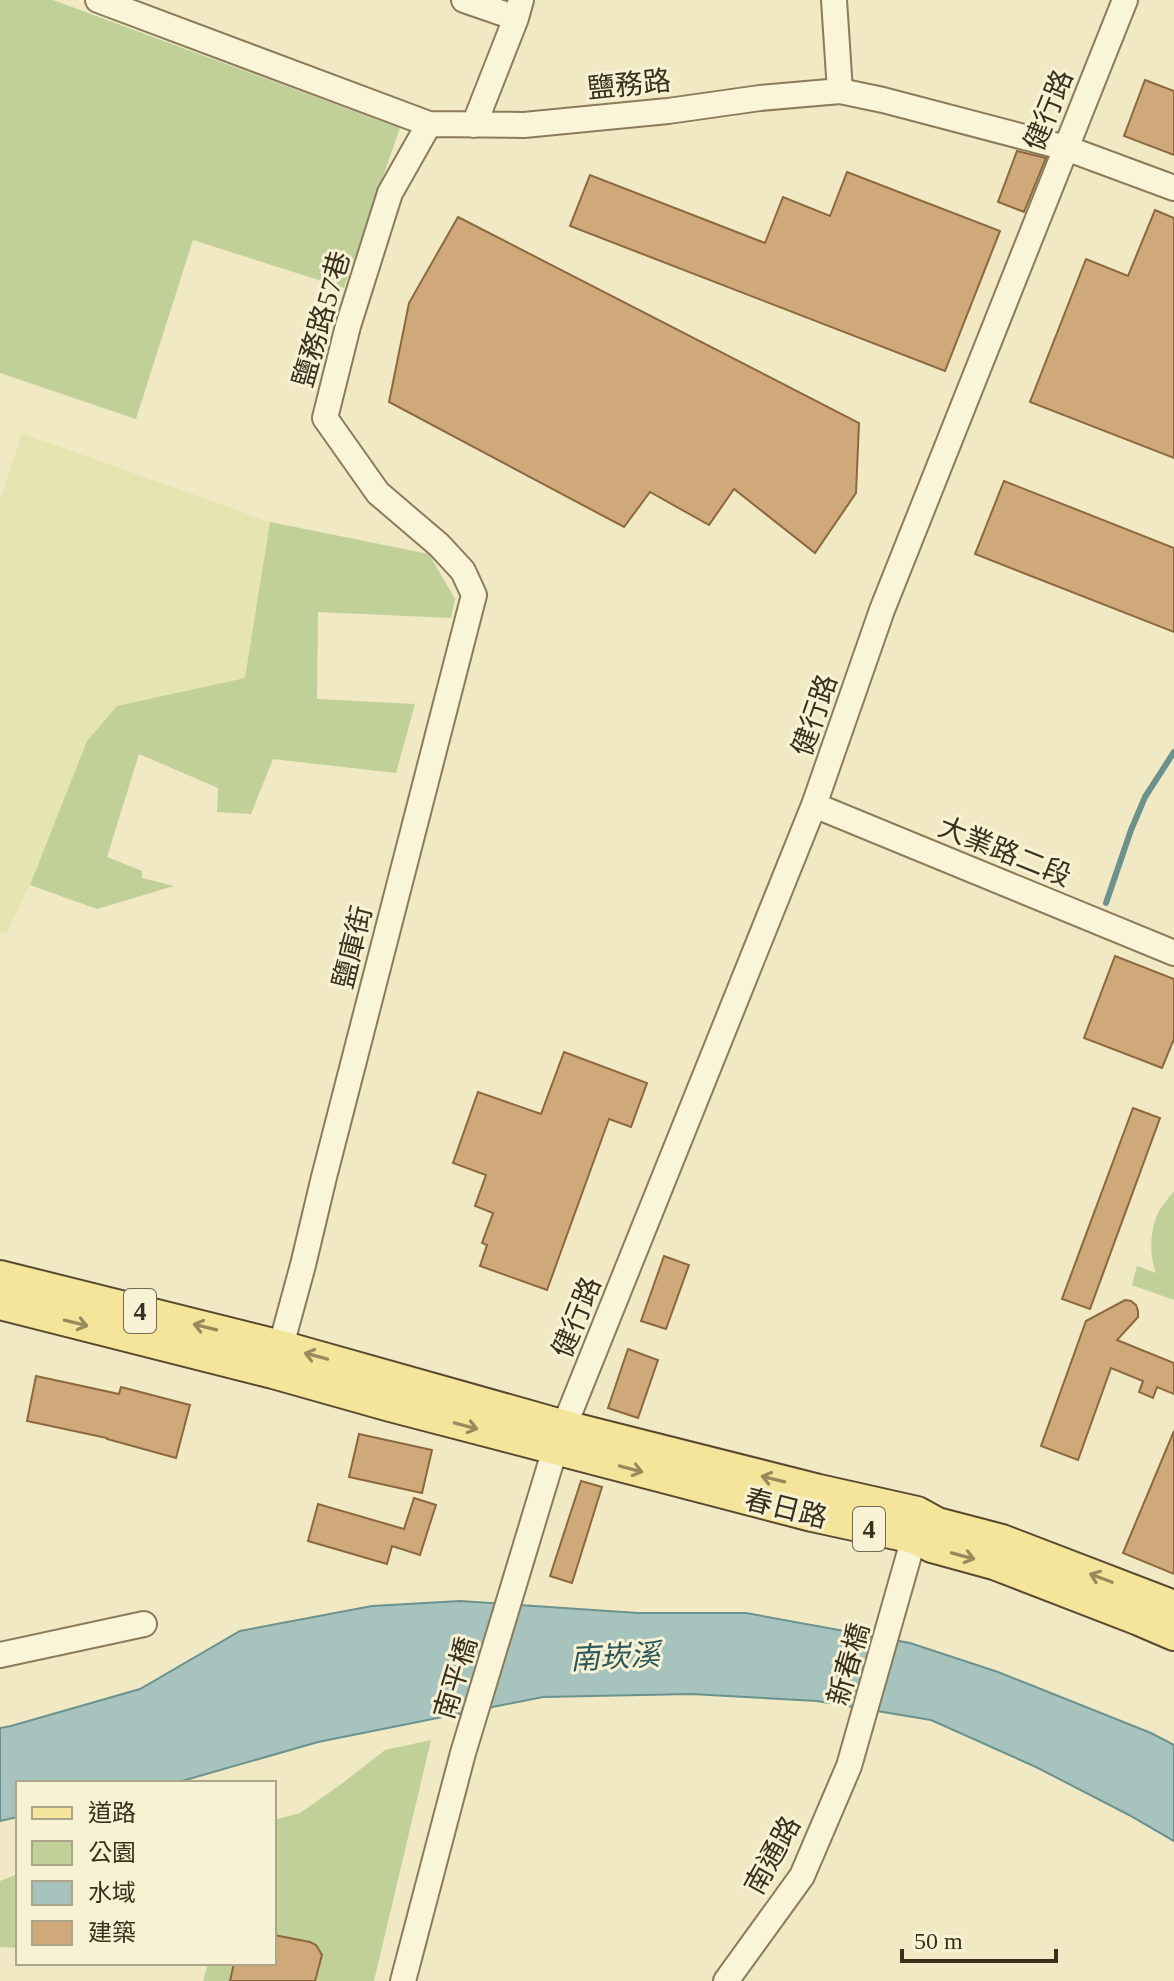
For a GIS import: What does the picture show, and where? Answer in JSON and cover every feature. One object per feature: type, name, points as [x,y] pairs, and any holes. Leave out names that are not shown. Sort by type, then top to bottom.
[{"type":"main road","name":"4","points":[[0,1276],[277,1360]]},
{"type":"main road","name":"4","points":[[0,1304],[277,1360]]},
{"type":"main road","name":"春日路","points":[[277,1360],[560,1437],[812,1516],[915,1525],[937,1523],[1002,1540],[1174,1606]]},
{"type":"main road","name":"春日路","points":[[915,1525],[932,1547],[994,1564],[1174,1635]]},
{"type":"street","name":"鹽務路","points":[[98,0],[429,124],[524,125],[840,91],[1066,148],[1174,188]]},
{"type":"street","points":[[464,0],[519,9],[474,125]]},
{"type":"street","points":[[834,0],[840,91]]},
{"type":"street","name":"健行路","points":[[545,1484],[560,1437],[814,805],[882,610],[1125,0]]},
{"type":"street","name":"鹽務路57巷","points":[[429,124],[390,193],[348,326],[325,418],[378,493],[439,545]]},
{"type":"street","name":"鹽庫街","points":[[277,1360],[474,595],[463,571],[439,545]]},
{"type":"street","name":"大業路二段","points":[[814,805],[1174,953]]},
{"type":"street","name":"南平橋","points":[[403,1981],[463,1753],[545,1484]]},
{"type":"street","name":"新春橋","points":[[854,1750],[899,1594],[915,1525]]},
{"type":"street","points":[[0,1655],[144,1624]]},
{"type":"street","name":"南通路","points":[[726,1981],[802,1876],[854,1750]]},
{"type":"green space","points":[[0,0],[53,0],[400,128],[344,288],[193,240],[136,419],[0,373]]},
{"type":"green space","points":[[22,433],[270,522],[245,678],[117,706],[87,741],[30,885],[6,934],[0,932],[0,500]]},
{"type":"green space","points":[[270,522],[429,554],[455,599],[451,618],[318,612],[317,699],[415,704],[396,773],[273,759],[251,814],[217,812],[218,788],[139,754],[107,857],[142,871],[142,878],[174,886],[97,909],[30,885],[87,741],[117,706],[245,678]]},
{"type":"green space","points":[[1174,1191],[1174,1300],[1132,1285],[1137,1266],[1156,1273],[1151,1251],[1153,1227],[1160,1210]]},
{"type":"green space","points":[[431,1740],[374,1981],[203,1981],[207,1967],[203,1965],[276,1965],[276,1819],[300,1813],[385,1750]]},
{"type":"green space","points":[[16,1875],[16,1948],[0,1947],[0,1881]]},
{"type":"water","name":"南崁溪","points":[[460,1601],[638,1613],[746,1613],[910,1643],[998,1672],[1174,1745],[1174,1841],[1036,1767],[931,1720],[817,1701],[691,1694],[543,1697],[318,1742],[182,1781],[16,1781],[16,1817],[0,1821],[0,1728],[140,1689],[240,1631],[372,1606]]},
{"type":"building","points":[[1145,80],[1174,91],[1174,155],[1124,136]]},
{"type":"building","points":[[1017,151],[1046,158],[1024,212],[998,202]]},
{"type":"building","points":[[847,172],[1000,231],[945,371],[570,226],[590,175],[765,243],[783,197],[830,216]]},
{"type":"building","points":[[1155,210],[1174,218],[1174,458],[1030,402],[1086,259],[1128,276]]},
{"type":"building","points":[[458,217],[859,423],[856,493],[815,553],[734,489],[709,525],[650,492],[624,527],[389,402],[409,303]]},
{"type":"building","points":[[1004,481],[1174,548],[1174,632],[975,554]]},
{"type":"building","points":[[1115,956],[1174,979],[1174,1039],[1162,1068],[1084,1038]]},
{"type":"building","points":[[564,1052],[647,1083],[631,1127],[609,1119],[547,1290],[480,1266],[487,1245],[482,1243],[493,1213],[475,1206],[486,1175],[453,1163],[478,1092],[541,1114]]},
{"type":"building","points":[[1133,1108],[1160,1118],[1090,1309],[1062,1299]]},
{"type":"building","points":[[664,1256],[689,1265],[666,1329],[641,1321]]},
{"type":"building","points":[[1125,1300],[1136,1305],[1138,1317],[1117,1340],[1174,1363],[1174,1394],[1157,1387],[1153,1398],[1139,1392],[1143,1381],[1111,1368],[1078,1460],[1041,1446],[1086,1321]]},
{"type":"building","points":[[628,1349],[658,1360],[638,1418],[608,1408]]},
{"type":"building","points":[[36,1376],[119,1394],[121,1387],[190,1405],[176,1458],[107,1438],[27,1421]]},
{"type":"building","points":[[1174,1431],[1174,1574],[1123,1553]]},
{"type":"building","points":[[359,1434],[432,1450],[422,1493],[349,1477]]},
{"type":"building","points":[[581,1481],[602,1487],[572,1583],[550,1576]]},
{"type":"building","points":[[414,1498],[436,1505],[420,1555],[392,1546],[387,1564],[308,1541],[318,1504],[404,1529]]},
{"type":"building","points":[[276,1935],[310,1942],[322,1955],[315,1981],[230,1981],[234,1965],[276,1965]]},
{"type":"waterway","points":[[1106,903],[1145,797],[1174,752]]}]
